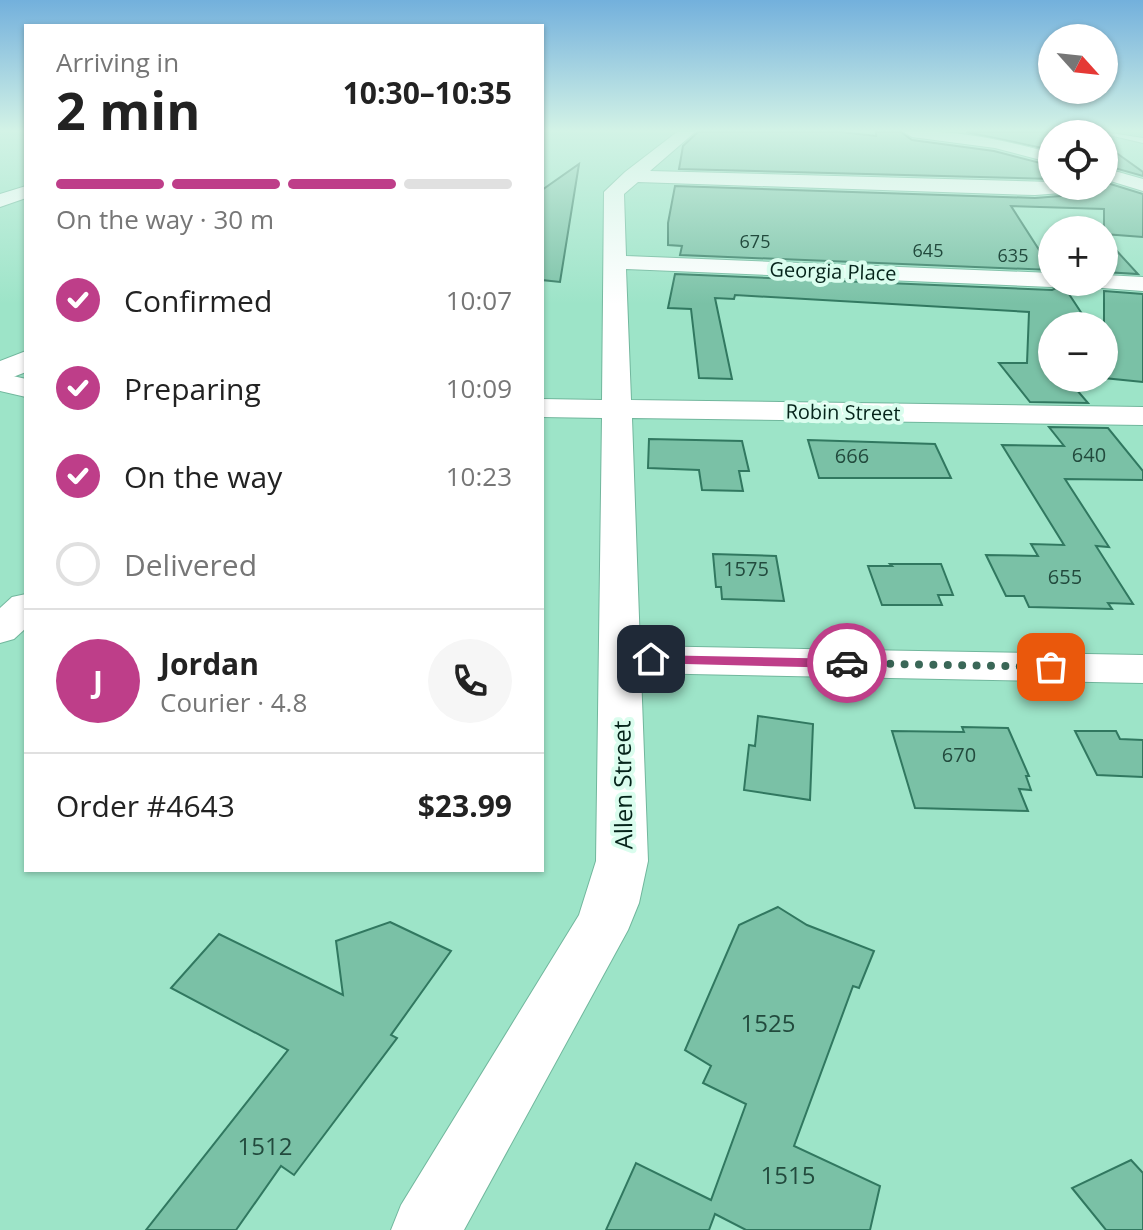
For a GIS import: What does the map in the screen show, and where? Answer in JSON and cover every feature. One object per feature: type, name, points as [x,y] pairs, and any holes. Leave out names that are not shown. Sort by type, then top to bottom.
[{"type":"street","name":"Allen Street","points":[[426,1230],[600,930],[612,903],[622,861],[614,262],[614,192],[617,189]]},
{"type":"street","points":[[0,200],[24,193]]},
{"type":"street","name":"Georgia Place","points":[[614,262],[1038,279]]},
{"type":"street","points":[[1118,283],[1143,284]]},
{"type":"street","points":[[0,373],[24,361]]},
{"type":"street","points":[[0,382],[24,388]]},
{"type":"street","name":"Robin Street","points":[[544,408],[1143,416]]},
{"type":"street","points":[[0,630],[24,608]]},
{"type":"street","points":[[620,659],[1143,669]]},
{"type":"building","points":[[544,189],[575,189],[560,282],[544,280]]},
{"type":"building","points":[[674,189],[777,189],[1118,200],[1118,189],[1143,194],[1143,237],[1118,235],[1118,216],[1104,216],[1104,209],[1011,206],[1038,248],[1038,269],[680,255],[682,246],[668,245],[668,223]]},
{"type":"building","points":[[1118,252],[1138,274],[1118,273]]},
{"type":"building","points":[[675,274],[1038,289],[1038,296],[1070,296],[1081,312],[1038,312],[1038,392],[1079,392],[1088,403],[1030,402],[999,363],[1027,363],[1029,312],[735,295],[734,299],[715,298],[732,379],[699,378],[691,309],[668,308]]},
{"type":"building","points":[[1118,292],[1143,294],[1143,382],[1118,379],[1118,312],[1104,312],[1104,296],[1118,296]]},
{"type":"building","points":[[1049,427],[1108,428],[1143,471],[1143,480],[1065,479],[1109,547],[1096,546],[1133,604],[1108,603],[1112,609],[1029,607],[1024,596],[1006,596],[986,555],[1038,556],[1031,544],[1064,545],[1002,445],[1064,446]]},
{"type":"building","points":[[649,439],[742,441],[749,471],[739,471],[743,491],[702,490],[699,470],[648,468]]},
{"type":"building","points":[[808,440],[935,444],[951,478],[819,478]]},
{"type":"building","points":[[713,554],[776,556],[784,601],[722,599],[721,587],[716,587]]},
{"type":"building","points":[[890,564],[941,564],[953,595],[938,595],[942,605],[882,605],[868,566],[892,566]]},
{"type":"building","points":[[758,716],[813,724],[810,800],[744,790],[749,745],[755,746]]},
{"type":"building","points":[[962,727],[1008,728],[1029,776],[1026,776],[1031,790],[1019,789],[1028,811],[915,808],[892,731],[964,732]]},
{"type":"building","points":[[1075,731],[1116,731],[1120,739],[1143,740],[1143,777],[1097,775]]},
{"type":"building","points":[[778,907],[807,925],[874,951],[859,988],[853,986],[794,1146],[880,1186],[870,1230],[746,1230],[715,1214],[709,1230],[606,1230],[636,1163],[711,1200],[746,1104],[703,1083],[711,1066],[685,1050],[739,925]]},
{"type":"building","points":[[390,922],[451,951],[391,1035],[397,1038],[294,1175],[281,1166],[236,1230],[146,1230],[288,1050],[171,988],[219,934],[343,995],[336,941]]},
{"type":"building","points":[[1131,1160],[1143,1173],[1143,1230],[1106,1230],[1072,1188]]},
{"type":"way so far","points":[[847,663],[1051,667]]},
{"type":"route","points":[[651,659],[847,663]]}]
